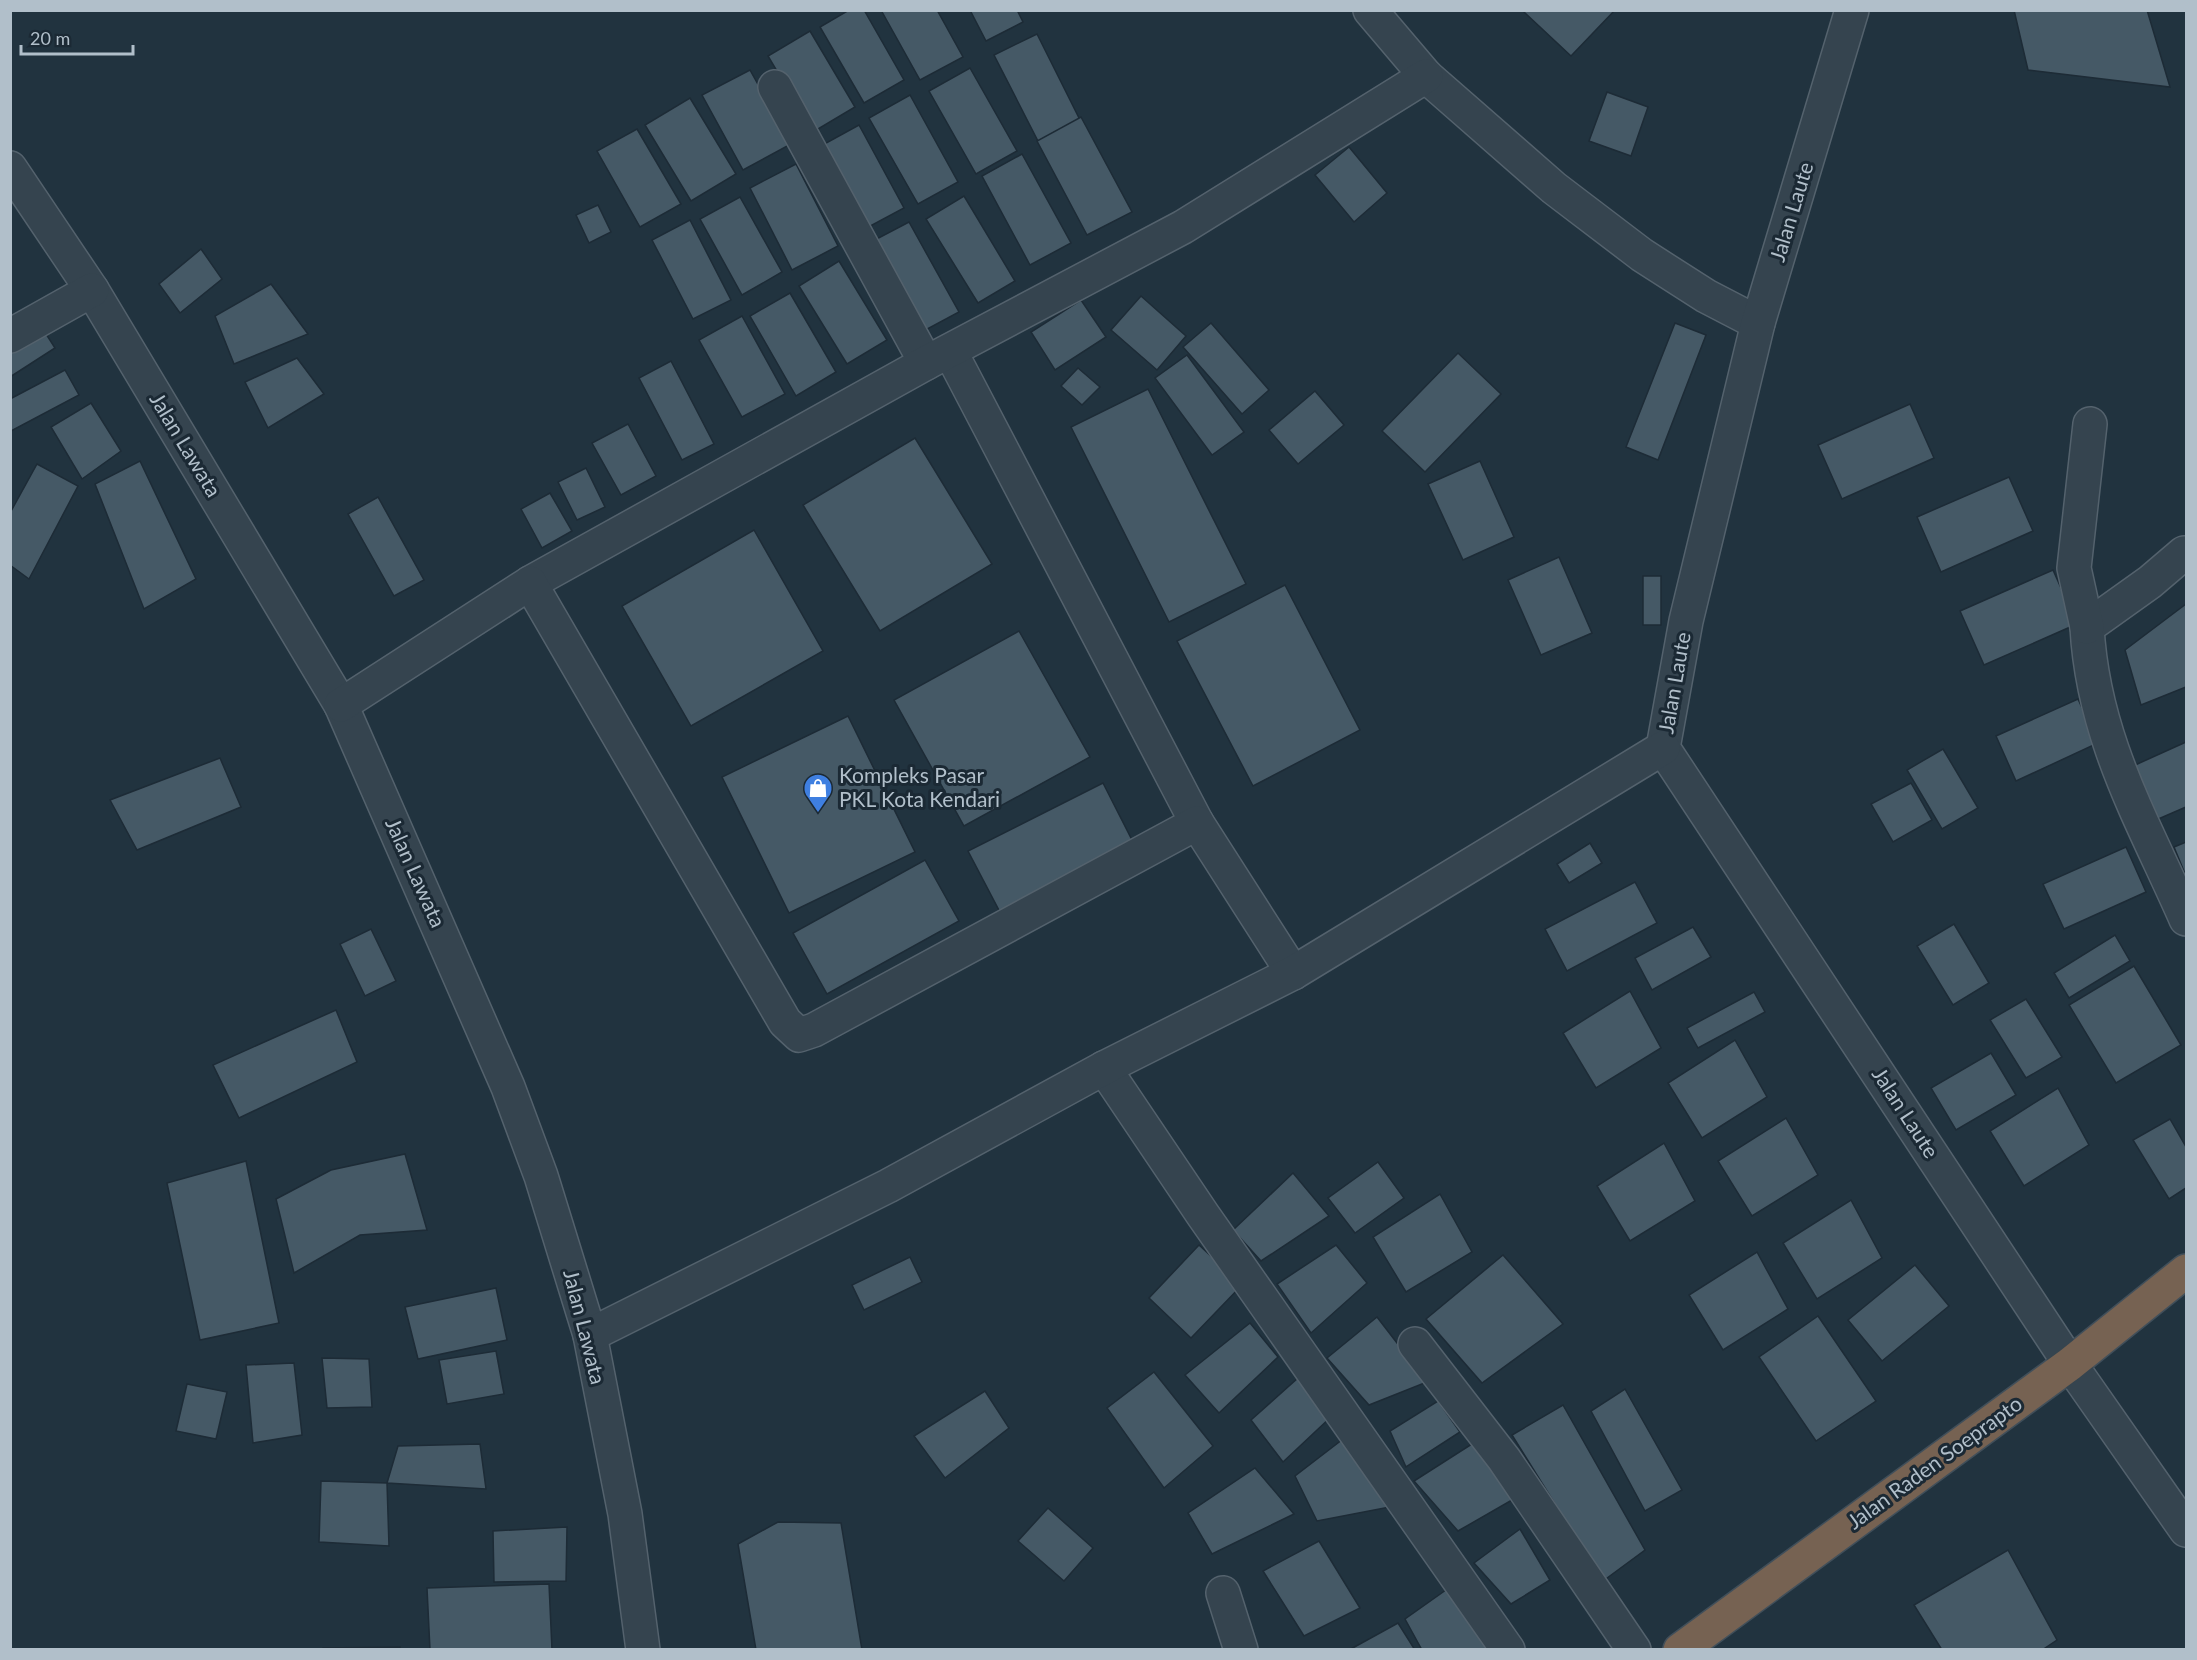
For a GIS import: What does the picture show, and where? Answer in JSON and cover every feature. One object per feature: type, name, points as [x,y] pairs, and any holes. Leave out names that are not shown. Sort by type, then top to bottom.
[{"type":"highway","name":"Jalan Raden Soeprapto","points":[[1680,1650],[2070,1364],[2187,1271]]},
{"type":"street","points":[[1370,10],[1426,76],[1554,188],[1642,255],[1706,296],[1758,323]]},
{"type":"street","name":"Jalan Laute","points":[[1852,10],[1758,323],[1686,621],[1663,748],[2070,1364],[2187,1530]]},
{"type":"street","points":[[341,705],[530,584],[938,357],[1183,227],[1426,76]]},
{"type":"street","points":[[775,87],[938,357],[1197,823],[1293,973]]},
{"type":"street","name":"Jalan Lawata","points":[[10,168],[92,290],[341,705],[508,1087],[541,1176],[590,1335],[625,1514],[643,1650]]},
{"type":"street","points":[[10,336],[92,290]]},
{"type":"street","points":[[2090,423],[2074,568],[2087,627],[2090,669],[2102,724],[2124,786],[2187,919]]},
{"type":"street","points":[[2087,627],[2129,598],[2184,553]]},
{"type":"street","points":[[530,584],[785,1022],[799,1035],[814,1030],[1197,823]]},
{"type":"street","points":[[590,1335],[888,1186],[1104,1068],[1293,973],[1663,748]]},
{"type":"street","points":[[1104,1068],[1203,1215],[1508,1650]]},
{"type":"street","points":[[1415,1344],[1504,1459],[1634,1650]]},
{"type":"street","points":[[1223,1593],[1242,1650]]},
{"type":"building","points":[[849,10],[864,10],[904,80],[864,103],[820,27]]},
{"type":"building","points":[[881,10],[937,10],[963,57],[920,80]]},
{"type":"building","points":[[970,10],[1017,10],[1023,22],[986,41]]},
{"type":"building","points":[[1526,10],[1615,10],[1571,56],[1524,12]]},
{"type":"building","points":[[2014,10],[2147,10],[2170,87],[2028,70]]},
{"type":"building","points":[[810,31],[855,107],[813,132],[768,56]]},
{"type":"building","points":[[1037,34],[1082,124],[1040,145],[994,55]]},
{"type":"building","points":[[970,68],[1017,151],[976,174],[929,91]]},
{"type":"building","points":[[750,70],[791,144],[743,170],[702,95]]},
{"type":"building","points":[[1607,92],[1648,107],[1631,156],[1589,141]]},
{"type":"building","points":[[910,95],[958,182],[918,204],[869,118]]},
{"type":"building","points":[[690,98],[736,174],[691,201],[645,125]]},
{"type":"building","points":[[1081,117],[1132,212],[1087,235],[1037,141]]},
{"type":"building","points":[[859,125],[904,208],[861,231],[817,148]]},
{"type":"building","points":[[637,129],[681,204],[640,227],[597,151]]},
{"type":"building","points":[[1349,147],[1387,193],[1354,222],[1315,175]]},
{"type":"building","points":[[1022,154],[1071,243],[1030,265],[982,176]]},
{"type":"building","points":[[796,164],[838,246],[792,270],[750,188]]},
{"type":"building","points":[[964,196],[1015,281],[978,303],[926,219]]},
{"type":"building","points":[[740,197],[782,272],[742,295],[700,219]]},
{"type":"building","points":[[598,205],[611,232],[589,243],[576,215]]},
{"type":"building","points":[[690,220],[731,300],[693,319],[652,240]]},
{"type":"building","points":[[909,222],[959,312],[918,334],[867,244]]},
{"type":"building","points":[[201,249],[222,279],[180,313],[159,284]]},
{"type":"building","points":[[839,261],[887,340],[847,364],[799,286]]},
{"type":"building","points":[[271,284],[308,334],[234,364],[215,316]]},
{"type":"building","points":[[790,293],[836,372],[796,396],[750,316]]},
{"type":"building","points":[[1141,296],[1186,336],[1157,370],[1111,330]]},
{"type":"building","points":[[1081,300],[1106,337],[1055,370],[1031,332]]},
{"type":"building","points":[[742,316],[785,394],[742,417],[699,340]]},
{"type":"building","points":[[1211,323],[1269,390],[1242,414],[1183,347]]},
{"type":"building","points":[[1675,323],[1706,335],[1658,460],[1626,447]]},
{"type":"building","points":[[41,326],[55,348],[10,377],[10,346]]},
{"type":"building","points":[[1458,353],[1501,394],[1425,472],[1382,431]]},
{"type":"building","points":[[1187,355],[1244,432],[1212,455],[1155,378]]},
{"type":"building","points":[[297,358],[324,394],[268,428],[245,382]]},
{"type":"building","points":[[671,361],[714,444],[682,460],[639,378]]},
{"type":"building","points":[[1078,368],[1100,387],[1082,405],[1061,386]]},
{"type":"building","points":[[65,370],[79,395],[11,431],[10,399]]},
{"type":"building","points":[[1148,389],[1246,584],[1169,622],[1071,427]]},
{"type":"building","points":[[1315,391],[1344,425],[1298,464],[1269,430]]},
{"type":"building","points":[[91,403],[121,451],[82,479],[51,427]]},
{"type":"building","points":[[1910,404],[1934,458],[1842,499],[1818,445]]},
{"type":"building","points":[[628,424],[656,476],[621,495],[592,443]]},
{"type":"building","points":[[915,438],[992,564],[880,631],[803,505]]},
{"type":"building","points":[[140,461],[196,579],[144,609],[95,484]]},
{"type":"building","points":[[1480,461],[1514,537],[1463,560],[1428,484]]},
{"type":"building","points":[[37,464],[78,486],[29,579],[10,565],[10,513]]},
{"type":"building","points":[[586,468],[605,507],[577,520],[558,482]]},
{"type":"building","points":[[2009,477],[2033,531],[1941,572],[1917,517]]},
{"type":"building","points":[[550,493],[572,531],[542,548],[521,509]]},
{"type":"building","points":[[378,497],[424,580],[394,596],[348,514]]},
{"type":"building","points":[[754,530],[823,651],[691,726],[622,606]]},
{"type":"building","points":[[1559,557],[1592,633],[1541,655],[1508,580]]},
{"type":"building","points":[[2053,570],[2077,624],[1984,665],[1960,611]]},
{"type":"building","points":[[1643,576],[1661,576],[1661,625],[1643,625]]},
{"type":"building","points":[[1285,585],[1360,730],[1253,786],[1177,641]]},
{"type":"building","points":[[2186,604],[2186,687],[2141,705],[2125,650]]},
{"type":"building","points":[[1019,631],[1090,757],[964,826],[894,700]]},
{"type":"building","points":[[2078,699],[2098,743],[2016,781],[1996,736]]},
{"type":"building","name":"Kompleks Pasar PKL Kota Kendari","points":[[848,716],[915,852],[789,913],[722,777]]},
{"type":"building","points":[[2186,742],[2186,807],[2156,820],[2133,766]]},
{"type":"building","points":[[1943,749],[1978,808],[1942,829],[1907,770]]},
{"type":"building","points":[[220,758],[241,807],[137,850],[110,800]]},
{"type":"building","points":[[1103,783],[1135,846],[1001,914],[968,851]]},
{"type":"building","points":[[1911,783],[1932,820],[1893,842],[1871,804]]},
{"type":"building","points":[[2186,842],[2186,876],[2174,847]]},
{"type":"building","points":[[1590,843],[1602,863],[1569,883],[1557,864]]},
{"type":"building","points":[[2126,847],[2146,892],[2064,929],[2043,884]]},
{"type":"building","points":[[925,860],[959,921],[827,994],[793,933]]},
{"type":"building","points":[[1635,882],[1657,923],[1567,971],[1545,929]]},
{"type":"building","points":[[1954,924],[1989,983],[1953,1005],[1917,946]]},
{"type":"building","points":[[1693,927],[1711,957],[1652,990],[1635,958]]},
{"type":"building","points":[[371,929],[396,981],[365,996],[340,944]]},
{"type":"building","points":[[2115,935],[2130,961],[2069,998],[2054,973]]},
{"type":"building","points":[[2134,966],[2181,1045],[2116,1083],[2069,1005]]},
{"type":"building","points":[[1630,991],[1661,1048],[1596,1088],[1563,1033]]},
{"type":"building","points":[[1754,992],[1765,1012],[1698,1048],[1687,1028]]},
{"type":"building","points":[[2026,999],[2062,1057],[2026,1078],[1990,1020]]},
{"type":"building","points":[[336,1010],[357,1062],[239,1118],[213,1065]]},
{"type":"building","points":[[1735,1040],[1767,1097],[1702,1138],[1668,1083]]},
{"type":"building","points":[[1991,1053],[2016,1095],[1956,1130],[1931,1088]]},
{"type":"building","points":[[2058,1088],[2089,1145],[2024,1186],[1990,1131]]},
{"type":"building","points":[[1786,1118],[1818,1175],[1752,1216],[1718,1161]]},
{"type":"building","points":[[2170,1119],[2186,1147],[2186,1188],[2169,1199],[2133,1140]]},
{"type":"building","points":[[1664,1143],[1695,1201],[1630,1241],[1597,1186]]},
{"type":"building","points":[[405,1154],[427,1230],[360,1235],[294,1273],[276,1199],[331,1170]]},
{"type":"building","points":[[246,1161],[279,1323],[200,1340],[167,1183]]},
{"type":"building","points":[[1378,1162],[1404,1198],[1355,1233],[1328,1198]]},
{"type":"building","points":[[1293,1173],[1329,1216],[1261,1261],[1233,1230]]},
{"type":"building","points":[[1440,1194],[1472,1252],[1406,1292],[1373,1237]]},
{"type":"building","points":[[1851,1200],[1882,1258],[1817,1299],[1783,1243]]},
{"type":"building","points":[[1199,1245],[1242,1285],[1191,1338],[1149,1298]]},
{"type":"building","points":[[1336,1245],[1367,1283],[1311,1333],[1277,1284]]},
{"type":"building","points":[[1757,1252],[1788,1309],[1723,1350],[1689,1295]]},
{"type":"building","points":[[1503,1255],[1563,1324],[1482,1383],[1426,1319]]},
{"type":"building","points":[[910,1257],[922,1282],[864,1310],[852,1285]]},
{"type":"building","points":[[1915,1265],[1949,1306],[1882,1361],[1848,1320]]},
{"type":"building","points":[[496,1288],[507,1340],[418,1359],[405,1307]]},
{"type":"building","points":[[1818,1316],[1876,1401],[1816,1441],[1759,1357]]},
{"type":"building","points":[[1377,1317],[1427,1382],[1369,1405],[1327,1358]]},
{"type":"building","points":[[1250,1323],[1278,1357],[1219,1413],[1185,1375]]},
{"type":"building","points":[[496,1351],[504,1394],[447,1404],[439,1360]]},
{"type":"building","points":[[322,1358],[369,1359],[372,1407],[327,1408]]},
{"type":"building","points":[[294,1363],[302,1435],[253,1443],[246,1365]]},
{"type":"building","points":[[1154,1372],[1213,1446],[1164,1488],[1107,1408]]},
{"type":"building","points":[[1298,1378],[1333,1415],[1283,1462],[1251,1420]]},
{"type":"building","points":[[187,1384],[227,1392],[216,1439],[176,1431]]},
{"type":"building","points":[[1625,1389],[1682,1490],[1645,1511],[1591,1411]]},
{"type":"building","points":[[985,1391],[1009,1428],[945,1478],[914,1436]]},
{"type":"building","points":[[1438,1401],[1460,1432],[1406,1467],[1390,1431]]},
{"type":"building","points":[[1563,1405],[1645,1550],[1603,1581],[1512,1435]]},
{"type":"building","points":[[1347,1436],[1395,1506],[1317,1521],[1295,1476]]},
{"type":"building","points":[[1475,1442],[1519,1496],[1458,1531],[1414,1481]]},
{"type":"building","points":[[480,1444],[486,1489],[387,1483],[398,1446]]},
{"type":"building","points":[[1255,1468],[1294,1514],[1212,1554],[1188,1513]]},
{"type":"building","points":[[321,1481],[387,1483],[389,1546],[319,1542]]},
{"type":"building","points":[[1048,1508],[1093,1548],[1064,1581],[1018,1541]]},
{"type":"building","points":[[778,1522],[841,1523],[862,1650],[756,1650],[738,1544]]},
{"type":"building","points":[[567,1527],[566,1581],[494,1582],[493,1531]]},
{"type":"building","points":[[1520,1529],[1550,1580],[1511,1604],[1474,1563]]},
{"type":"building","points":[[1319,1541],[1360,1608],[1304,1636],[1263,1571]]},
{"type":"building","points":[[2008,1550],[2057,1640],[2042,1650],[1942,1650],[1914,1605]]},
{"type":"building","points":[[549,1584],[552,1650],[430,1650],[427,1588]]},
{"type":"building","points":[[1453,1585],[1499,1650],[1422,1650],[1405,1619]]},
{"type":"building","points":[[1398,1623],[1415,1650],[1349,1650]]},
{"type":"building","points":[[400,1647],[400,1650],[323,1650],[323,1648]]},
{"type":"place","name":"Kompleks Pasar PKL Kota Kendari","points":[[818,814]]}]
